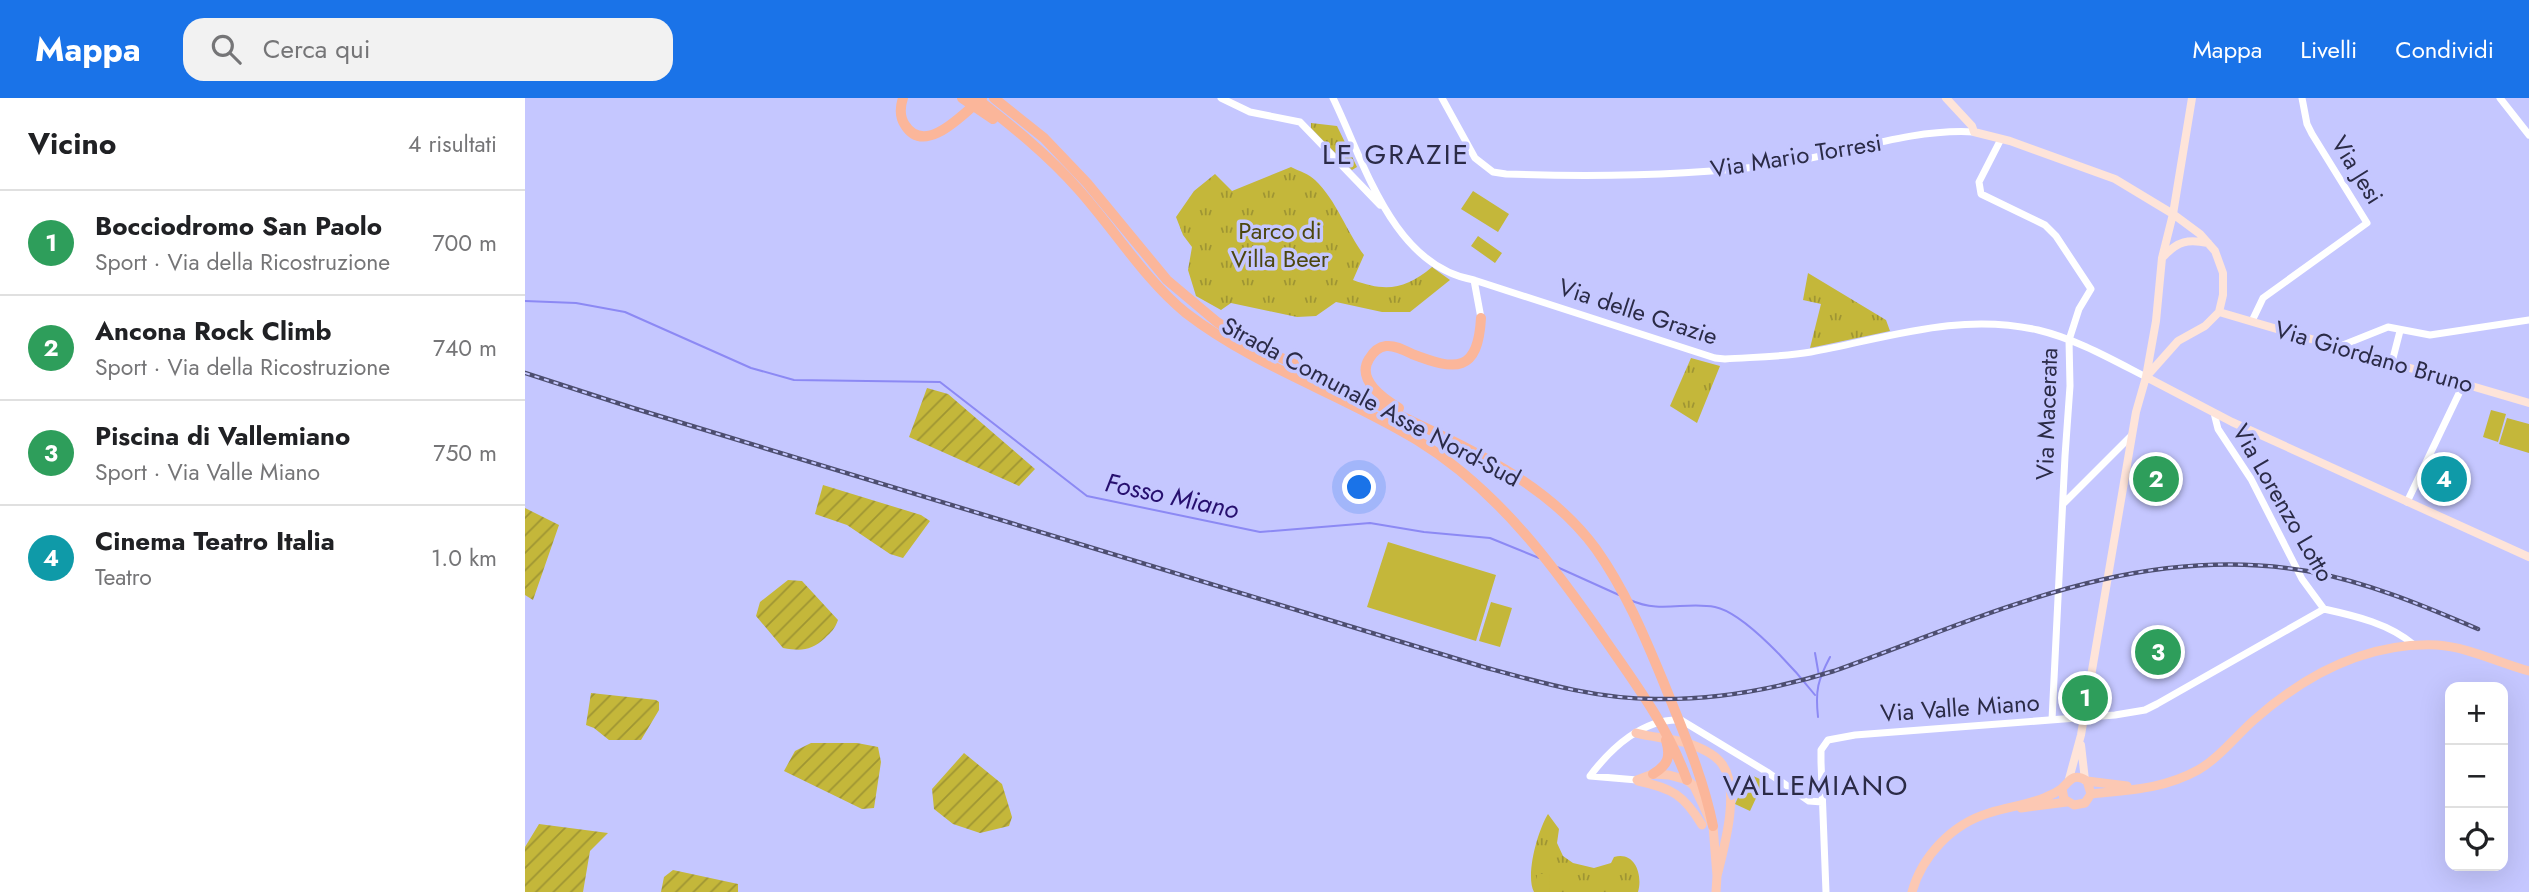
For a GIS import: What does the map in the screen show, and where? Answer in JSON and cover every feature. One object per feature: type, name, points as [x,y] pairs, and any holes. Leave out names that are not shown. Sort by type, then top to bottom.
[{"type":"highway","points":[[903,98],[900,112],[904,124],[914,134],[927,137],[940,132],[983,98]]},
{"type":"highway","points":[[962,98],[1028,139]]},
{"type":"highway","name":"Strada Comunale Asse Nord-Sud","points":[[976,98],[1028,139],[1078,188],[1162,290],[1245,340],[1447,438],[1524,481],[1552,502],[1595,548],[1626,596],[1694,758],[1704,787],[1707,826]]},
{"type":"highway","name":"Strada Comunale Asse Nord-Sud","points":[[994,98],[1044,138],[1078,174],[1187,306],[1220,337],[1419,441],[1468,475],[1506,511],[1556,572],[1662,722],[1687,780]]},
{"type":"highway","points":[[1447,438],[1387,401],[1366,375],[1366,364],[1371,355],[1382,347],[1394,346],[1435,363],[1452,365],[1465,362],[1475,352],[1481,318]]},
{"type":"highway","points":[[1653,774],[1666,764],[1673,751]]},
{"type":"main road","points":[[1946,98],[1972,126],[1973,132]]},
{"type":"main road","points":[[2046,802],[2063,788],[2078,764],[2132,434],[2156,321],[2162,258],[2173,214],[2192,98]]},
{"type":"main road","name":"Via Mario Torresi","points":[[1973,132],[2001,139],[2115,179],[2173,214],[2208,243]]},
{"type":"main road","points":[[2146,377],[2178,341],[2205,326],[2219,312],[2223,295],[2223,273],[2215,251],[2208,243],[2193,240],[2179,243],[2162,258]]},
{"type":"main road","name":"Via Giordano Bruno","points":[[2219,312],[2529,403]]},
{"type":"main road","points":[[2146,377],[2214,413],[2529,557]]},
{"type":"main road","points":[[2069,779],[2077,777],[2091,786],[2152,788],[2174,782],[2201,768],[2255,720],[2307,680],[2364,654],[2414,645],[2439,645],[2529,671]]},
{"type":"main road","points":[[1636,733],[1692,745],[1714,756],[1724,767],[1729,785],[1730,807],[1716,892]]},
{"type":"main road","points":[[1912,892],[1933,851],[1948,836],[1975,818],[2046,802],[2081,805],[2088,800],[2091,786],[2078,764]]},
{"type":"main road","points":[[1637,780],[1653,774],[1669,775],[1687,780],[1694,786],[1713,848],[1717,876]]},
{"type":"main road","points":[[1637,780],[1674,791],[1691,805],[1707,826]]},
{"type":"main road","points":[[2063,788],[2063,796],[2067,802]]},
{"type":"street","points":[[1221,98],[1250,112],[1300,122],[1386,212]]},
{"type":"street","name":"Via delle Grazie","points":[[1333,98],[1386,212],[1406,237],[1450,274],[1715,358],[1810,352],[1950,324],[2035,329],[2069,340],[2146,377]]},
{"type":"street","name":"Via Mario Torresi","points":[[1442,98],[1475,158],[1493,172],[1506,174],[1657,175],[1763,166],[1930,134],[1973,132]]},
{"type":"street","name":"Via Jesi","points":[[2252,321],[2263,298],[2367,223],[2312,134],[2307,124],[2302,98]]},
{"type":"street","points":[[2500,98],[2529,135]]},
{"type":"street","name":"Via Macerata","points":[[2001,139],[1979,182],[1981,194],[2045,225],[2056,236],[2091,289],[2079,309],[2069,340],[2070,386],[2052,720]]},
{"type":"street","points":[[1474,280],[1481,318]]},
{"type":"street","points":[[2338,347],[2388,327],[2430,335],[2529,320]]},
{"type":"street","points":[[2392,362],[2400,331]]},
{"type":"street","points":[[2407,502],[2464,383]]},
{"type":"street","name":"Via Lorenzo Lotto","points":[[2214,413],[2218,429],[2251,479],[2302,579],[2325,609]]},
{"type":"street","name":"Via Macerata","points":[[2063,504],[2132,434]]},
{"type":"street","points":[[2325,609],[2378,624],[2400,634],[2414,645]]},
{"type":"street","name":"Via Valle Miano","points":[[1826,892],[1821,750],[1828,740],[1855,735],[2115,715],[2145,710],[2325,609]]},
{"type":"street","points":[[1637,780],[1590,776],[1620,744],[1636,733],[1666,720],[1681,720],[1809,801],[1822,802]]},
{"type":"green space","points":[[1311,123],[1337,126],[1357,167],[1352,170],[1311,128]]},
{"type":"green space","name":"Parco di Villa Beer","points":[[1291,167],[1310,176],[1323,188],[1364,255],[1353,280],[1375,286],[1394,287],[1413,280],[1432,267],[1450,280],[1410,312],[1382,312],[1336,302],[1316,316],[1297,317],[1231,303],[1221,310],[1196,296],[1188,270],[1192,247],[1183,235],[1176,217],[1194,191],[1215,174],[1232,191]]},
{"type":"green space","points":[[1473,191],[1509,214],[1498,232],[1461,209]]},
{"type":"green space","points":[[1478,236],[1502,253],[1495,263],[1471,246]]},
{"type":"green space","points":[[1808,273],[1886,320],[1890,331],[1810,348],[1821,304],[1803,300]]},
{"type":"green space","points":[[1691,358],[1720,366],[1697,423],[1670,406]]},
{"type":"green space","points":[[927,388],[948,394],[1035,469],[1019,486],[909,437]]},
{"type":"green space","points":[[2491,410],[2506,414],[2498,442],[2483,437]]},
{"type":"green space","points":[[2507,418],[2529,424],[2529,453],[2499,444]]},
{"type":"green space","points":[[823,485],[921,515],[930,521],[903,558],[890,554],[847,525],[815,514]]},
{"type":"green space","points":[[525,508],[559,525],[533,600],[525,595]]},
{"type":"green space","points":[[1388,542],[1496,575],[1476,641],[1367,607]]},
{"type":"green space","points":[[788,580],[802,581],[838,620],[829,634],[810,648],[783,648],[756,616],[760,602]]},
{"type":"green space","points":[[1491,602],[1512,608],[1500,647],[1479,641]]},
{"type":"green space","points":[[591,693],[656,700],[659,702],[659,710],[641,740],[609,740],[586,725]]},
{"type":"green space","points":[[811,743],[857,743],[878,747],[881,762],[874,808],[862,809],[784,771],[795,751]]},
{"type":"green space","points":[[964,753],[1002,784],[1012,817],[1009,826],[980,833],[953,824],[934,809],[932,789]]},
{"type":"green space","points":[[1749,774],[1764,781],[1750,811],[1735,804]]},
{"type":"green space","points":[[1548,814],[1559,829],[1557,843],[1563,856],[1573,863],[1594,868],[1611,863],[1614,857],[1627,858],[1636,866],[1638,872],[1638,892],[1534,892],[1532,864],[1540,831]]},
{"type":"green space","points":[[539,824],[608,833],[590,851],[583,892],[525,892],[525,847]]},
{"type":"green space","points":[[673,870],[738,884],[738,892],[661,892],[664,877]]},
{"type":"green space","points":[[1537,874],[1550,874],[1549,892],[1537,892]]},
{"type":"waterway","name":"Fosso Miano","points":[[525,301],[576,303],[625,312],[751,368],[794,380],[940,382],[1087,496],[1260,532],[1370,523],[1424,532],[1490,538],[1539,558]]},
{"type":"waterway","name":"Fosso Miano","points":[[1557,567],[1619,595]]},
{"type":"waterway","name":"Fosso Miano","points":[[1630,600],[1663,607],[1715,607],[1727,612],[1741,620],[1769,644],[1815,695]]},
{"type":"waterway","points":[[1815,653],[1819,676]]},
{"type":"waterway","points":[[1818,717],[1818,686],[1830,657]]},
{"type":"railway","points":[[525,373],[1487,668],[1570,689],[1612,696],[1701,698],[1790,683],[1834,671],[2007,607],[2065,589],[2123,575],[2183,567],[2244,565],[2307,571],[2394,595],[2478,629]]},
{"type":"place","name":"Ancona Rock Climb","points":[[2156,479]]},
{"type":"place","name":"Cinema Teatro Italia","points":[[2444,479]]},
{"type":"place","name":"Piscina di Vallemiano","points":[[2158,652]]},
{"type":"place","name":"Bocciodromo San Paolo","points":[[2085,698]]},
{"type":"district","name":"LE GRAZIE","points":[[1396,154]]},
{"type":"district","name":"VALLEMIANO","points":[[1816,785]]}]
